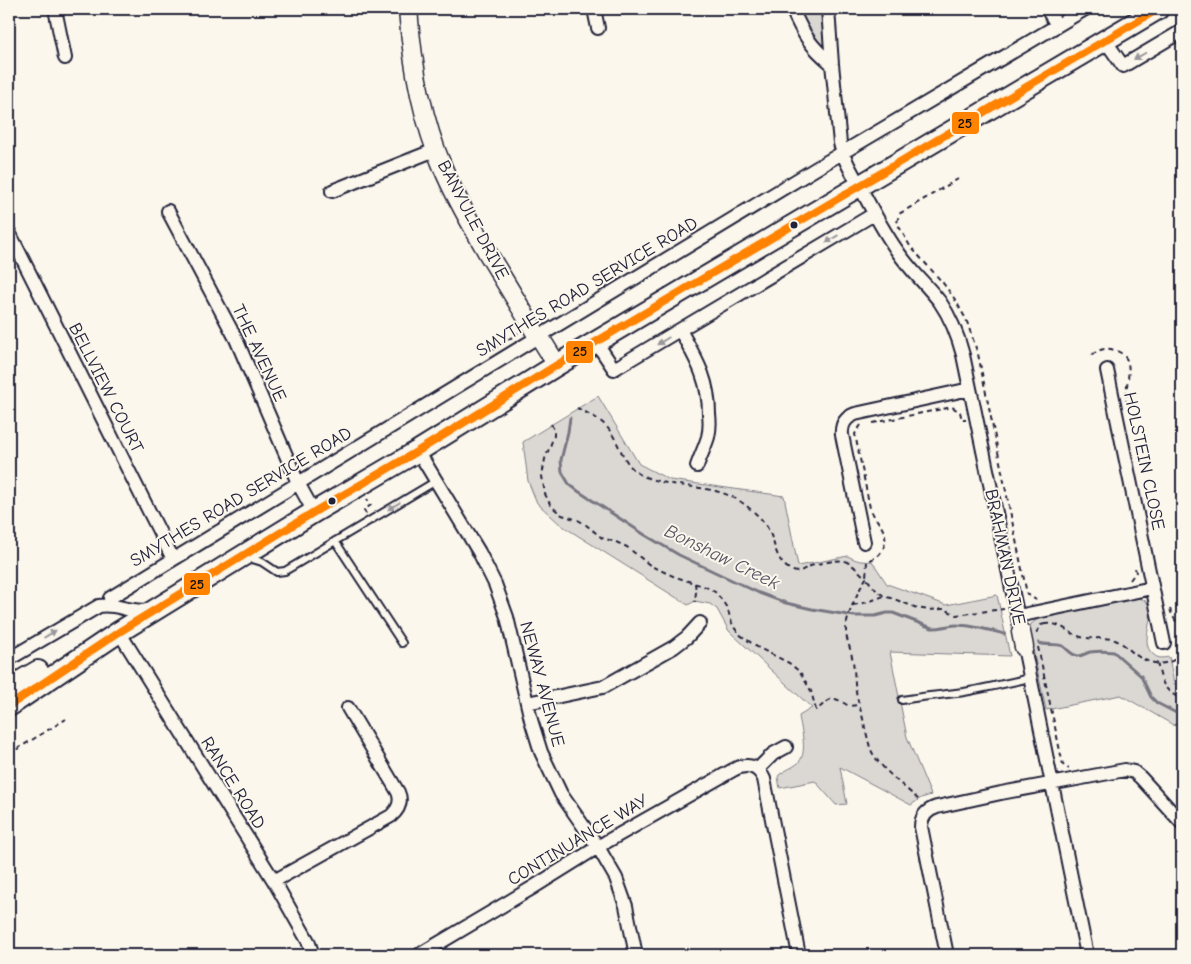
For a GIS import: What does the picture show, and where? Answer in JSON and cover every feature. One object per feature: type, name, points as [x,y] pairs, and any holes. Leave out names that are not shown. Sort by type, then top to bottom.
[{"type":"main road","points":[[9,706],[119,632],[314,512],[418,451],[557,364],[1158,9]]},
{"type":"main road","points":[[9,688],[35,672],[119,632]]},
{"type":"street","points":[[55,9],[65,58]]},
{"type":"street","name":"BANYULE DRIVE","points":[[408,9],[417,84],[435,150],[463,211],[538,336],[557,364]]},
{"type":"street","points":[[594,9],[598,28]]},
{"type":"street","points":[[792,9],[801,30],[809,42],[832,64]]},
{"type":"street","name":"BRAHMAN DRIVE","points":[[828,9],[840,144],[843,153],[874,214],[898,252],[946,312],[958,336],[1023,630],[1030,678],[1087,955]]},
{"type":"street","points":[[1047,9],[1057,25]]},
{"type":"street","name":"SMYTHES ROAD SERVICE ROAD","points":[[110,598],[538,336],[1084,9]]},
{"type":"street","points":[[1105,40],[1123,66],[1182,31]]},
{"type":"street","points":[[332,191],[435,150]]},
{"type":"street","name":"THE AVENUE","points":[[168,211],[236,339],[298,483],[314,512]]},
{"type":"street","points":[[596,342],[614,369],[874,214]]},
{"type":"street","name":"BELLVIEW COURT","points":[[9,232],[173,559]]},
{"type":"street","points":[[680,330],[702,370],[709,400],[709,431],[697,466]]},
{"type":"street","name":"HOLSTEIN CLOSE","points":[[1107,370],[1164,643]]},
{"type":"street","points":[[864,542],[842,435],[845,421],[855,414],[970,389]]},
{"type":"street","name":"NEWAY AVENUE","points":[[418,451],[479,552],[495,584],[507,617],[527,703],[541,752],[554,781],[611,868],[623,895],[636,955]]},
{"type":"street","points":[[1023,630],[1042,610],[1152,588]]},
{"type":"street","points":[[9,659],[99,606],[109,605],[142,612],[158,608]]},
{"type":"street","points":[[527,703],[603,687],[674,647],[700,623]]},
{"type":"street","name":"RANCE ROAD","points":[[119,632],[274,881],[308,941],[313,955]]},
{"type":"street","points":[[274,881],[391,816],[399,807],[400,797],[398,792],[348,708]]},
{"type":"street","points":[[786,747],[771,756],[758,769],[764,779],[799,955]]},
{"type":"street","name":"CONTINUANCE WAY","points":[[419,955],[598,847],[738,767],[749,766],[758,769]]},
{"type":"street","points":[[947,955],[921,827],[923,816],[929,810],[1118,770],[1130,771],[1141,778],[1182,823]]},
{"type":"lane","points":[[242,557],[258,560],[277,572],[282,572],[436,481]]},
{"type":"lane","points":[[335,541],[402,643]]},
{"type":"lane","points":[[902,700],[918,696],[966,692],[1030,678]]},
{"type":"path","points":[[899,214],[958,179]]},
{"type":"path","points":[[984,387],[1027,594],[1035,600],[1040,599],[1042,610]]},
{"type":"path","points":[[870,424],[952,407],[960,412],[962,420],[976,417]]},
{"type":"path","points":[[577,408],[605,426],[628,464],[639,473],[658,481],[718,491],[748,507],[769,530],[777,556],[791,570],[798,572],[809,567],[843,560],[849,562],[866,578],[877,592],[884,596],[917,608],[945,610],[956,615],[1023,630],[1063,765],[1069,769]]},
{"type":"path","points":[[551,424],[554,436],[544,459],[542,476],[545,494],[552,506],[562,515],[585,524],[602,538],[627,547],[651,566],[672,576],[706,587],[718,595],[727,608],[733,626],[739,634],[796,668],[809,687],[816,710],[832,699],[849,706],[859,705]]},
{"type":"path","points":[[860,426],[855,434],[870,508],[883,530],[885,544],[881,553],[867,561],[866,578],[851,610],[846,634],[853,658],[859,705],[874,756],[890,774],[919,800]]},
{"type":"path","points":[[1131,580],[1136,572],[1135,568],[1147,566]]},
{"type":"path","points":[[695,583],[695,602]]},
{"type":"path","points":[[854,605],[884,596]]},
{"type":"path","points":[[1169,606],[1172,615],[1182,630]]},
{"type":"path","points":[[1045,624],[1054,624],[1080,637],[1115,640],[1142,659],[1157,663],[1171,662],[1182,652]]},
{"type":"path","points":[[1157,663],[1165,688],[1182,699]]},
{"type":"path","points":[[9,754],[66,719]]},
{"type":"path","points":[[9,955],[15,952],[17,955]]},
{"type":"shaded area","points":[[796,9],[824,9],[827,49],[822,50]]},
{"type":"shaded area","points":[[598,396],[639,464],[670,480],[784,496],[798,566],[848,556],[860,561],[872,561],[887,584],[946,605],[997,595],[1010,656],[890,652],[907,737],[931,795],[921,798],[911,805],[840,767],[847,804],[836,805],[815,781],[780,788],[779,775],[797,764],[803,754],[799,716],[812,708],[729,631],[717,609],[710,604],[695,601],[688,605],[561,525],[537,503],[528,481],[523,442]]},
{"type":"shaded area","points":[[1139,598],[1147,602],[1150,608],[1147,641],[1149,649],[1157,657],[1169,657],[1174,684],[1182,682],[1182,730],[1121,695],[1046,710],[1029,631],[1031,624],[1039,618]]},
{"type":"waterway","name":"Bonshaw Creek","points":[[570,418],[561,460],[562,472],[569,484],[645,535],[679,555],[759,593],[786,603],[854,616],[875,616],[893,613],[932,628],[962,625],[1004,634]]},
{"type":"waterway","name":"Bonshaw Creek","points":[[1039,643],[1063,646],[1076,656],[1089,652],[1114,652],[1141,676],[1151,697],[1157,703],[1182,716]]},
{"type":"transit line","name":"25","points":[[9,706],[119,632],[314,512],[418,451],[557,365],[1158,9]]}]
